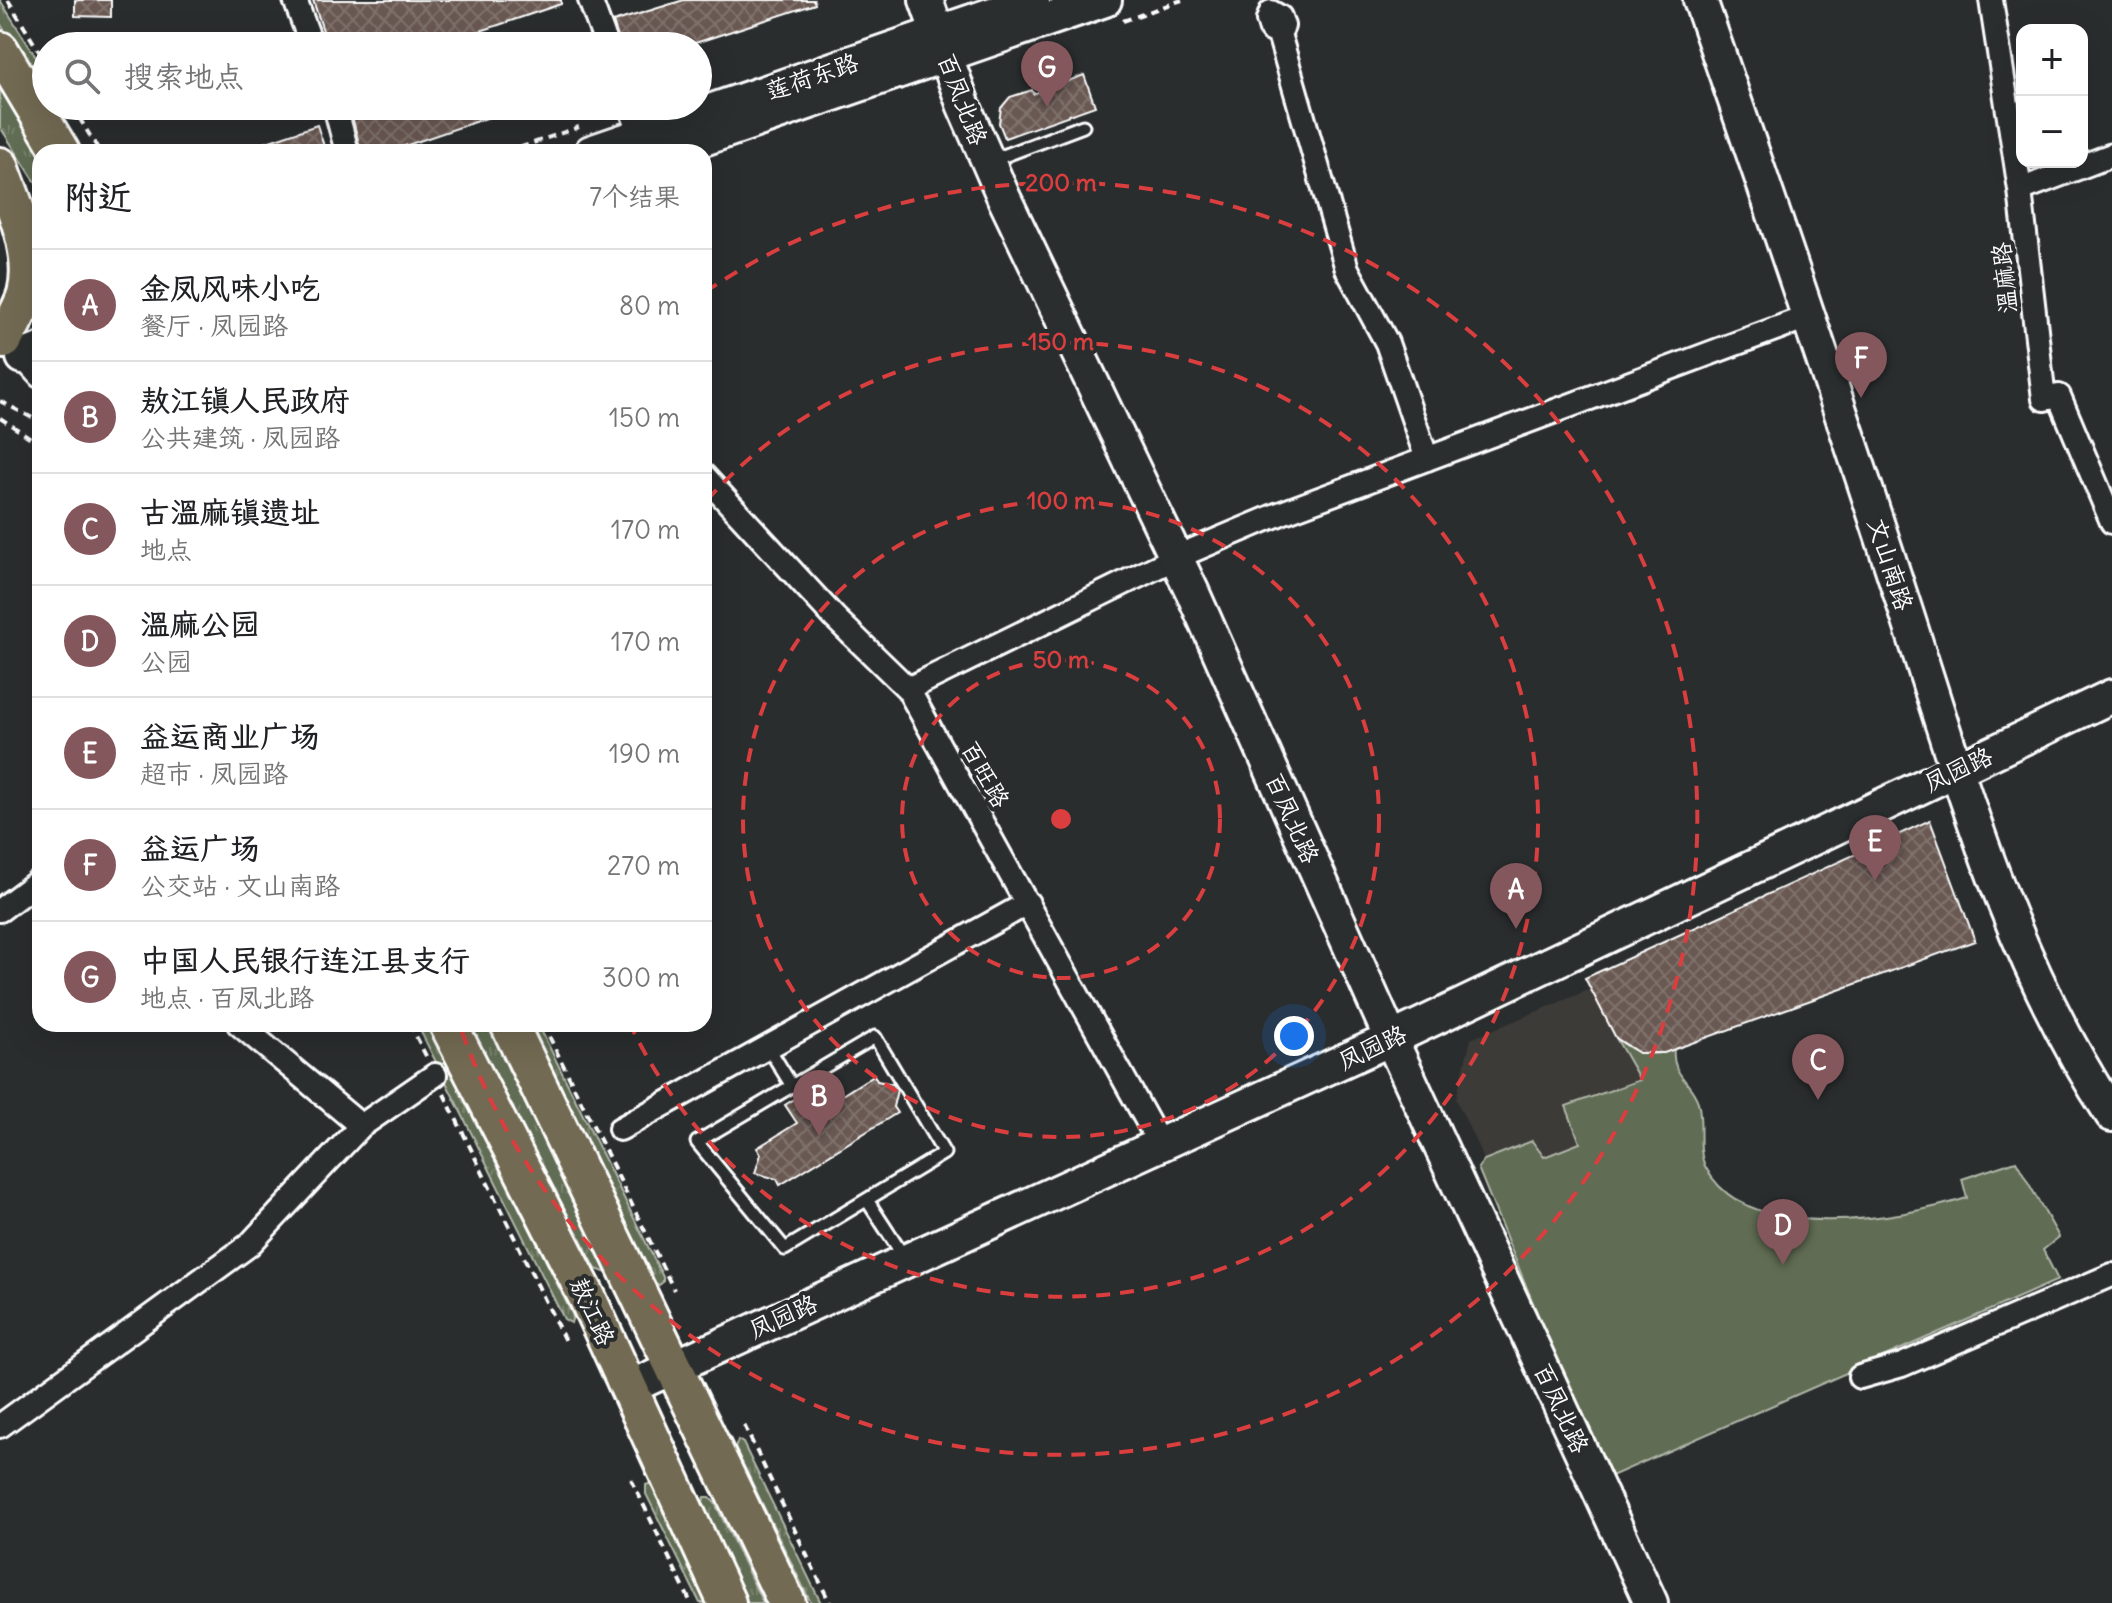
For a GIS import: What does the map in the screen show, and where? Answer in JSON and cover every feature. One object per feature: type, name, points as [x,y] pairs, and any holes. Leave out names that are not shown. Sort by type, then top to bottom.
[{"type":"main road","points":[[0,50],[32,104]]},
{"type":"main road","points":[[42,120],[56,144]]},
{"type":"main road","points":[[0,166],[32,208]]},
{"type":"main road","points":[[0,166],[21,227],[28,260],[26,358]]},
{"type":"main road","name":"敖江路","points":[[452,1032],[587,1297],[727,1603]]},
{"type":"main road","points":[[513,1032],[632,1275],[722,1474],[787,1603]]},
{"type":"main road","points":[[587,1297],[632,1275]]},
{"type":"main road","points":[[677,1496],[722,1474]]},
{"type":"street","points":[[295,0],[307,32]]},
{"type":"street","points":[[590,0],[602,32]]},
{"type":"street","name":"百凤北路","points":[[926,0],[988,162],[1177,557],[1391,1039],[1651,1603]]},
{"type":"street","name":"莲荷东路","points":[[942,44],[1033,0]]},
{"type":"street","name":"莲荷东路","points":[[712,112],[1105,0]]},
{"type":"street","name":"文山南路","points":[[1700,0],[1810,316],[1957,770],[2031,972],[2069,1045],[2112,1115]]},
{"type":"street","name":"温麻路","points":[[1991,0],[2020,190],[2044,399],[2059,396],[2112,522]]},
{"type":"street","points":[[1269,6],[1280,17],[1283,26],[1279,34],[1347,269],[1387,343],[1427,459]]},
{"type":"street","points":[[339,120],[345,144]]},
{"type":"street","name":"莲荷东路","points":[[591,138],[646,131],[683,120]]},
{"type":"street","points":[[2020,190],[2112,155]]},
{"type":"street","points":[[908,689],[1177,557],[1427,459],[1810,316]]},
{"type":"street","name":"百旺路","points":[[712,485],[824,606],[908,689],[1160,1144]]},
{"type":"street","name":"凤园路","points":[[628,1388],[1391,1039],[2112,696]]},
{"type":"street","points":[[0,910],[32,886]]},
{"type":"street","points":[[620,1129],[1028,903]]},
{"type":"street","points":[[249,1032],[361,1126]]},
{"type":"street","points":[[0,1426],[249,1245],[361,1126],[435,1075]]},
{"type":"street","points":[[1860,1377],[1902,1365],[2112,1275]]},
{"type":"lane","points":[[988,162],[1083,126]]},
{"type":"lane","points":[[875,1037],[944,1153],[867,1200],[785,1249],[697,1142],[875,1037]]},
{"type":"lane","points":[[768,1047],[792,1086]]},
{"type":"lane","points":[[867,1200],[907,1260]]},
{"type":"path","points":[[8,0],[32,40]]},
{"type":"path","points":[[81,120],[95,144]]},
{"type":"path","points":[[555,144],[591,138]]},
{"type":"path","points":[[0,401],[32,418]]},
{"type":"path","points":[[0,418],[32,440]]},
{"type":"path","points":[[414,1032],[566,1343]]},
{"type":"path","points":[[547,1032],[674,1290]]},
{"type":"path","points":[[744,1425],[830,1603]]},
{"type":"path","points":[[631,1479],[691,1603]]},
{"type":"shaded area","points":[[1591,989],[1640,1080],[1566,1106],[1581,1143],[1543,1158],[1531,1142],[1484,1160],[1456,1099],[1471,1039]]},
{"type":"green space","points":[[0,0],[32,51],[32,77],[0,23]]},
{"type":"green space","points":[[0,82],[37,144],[32,144],[32,177],[0,127]]},
{"type":"green space","points":[[421,1032],[433,1032],[573,1316],[571,1323],[564,1319]]},
{"type":"green space","points":[[470,1032],[496,1032],[610,1268],[607,1273],[596,1269]]},
{"type":"green space","points":[[531,1032],[542,1032],[663,1277],[659,1285],[654,1282]]},
{"type":"green space","points":[[1616,1038],[1644,1053],[1674,1049],[1678,1072],[1698,1102],[1701,1153],[1706,1168],[1726,1193],[1755,1209],[1789,1217],[1827,1220],[1904,1213],[1967,1198],[1962,1179],[2016,1161],[2059,1237],[2043,1250],[2058,1280],[1605,1479],[1478,1168],[1484,1160],[1532,1141],[1544,1157],[1580,1143],[1566,1106],[1640,1080]]},
{"type":"green space","points":[[738,1440],[743,1443],[821,1603],[811,1603],[735,1448]]},
{"type":"green space","points":[[651,1483],[711,1603],[700,1603],[646,1494],[646,1485]]},
{"type":"green space","points":[[704,1497],[715,1503],[763,1603],[747,1603],[702,1509]]},
{"type":"building","points":[[75,0],[111,0],[111,17],[75,16]]},
{"type":"building","points":[[313,0],[561,0],[561,4],[478,32],[323,32]]},
{"type":"building","points":[[684,0],[814,0],[815,4],[712,38],[712,32],[616,32],[613,22]]},
{"type":"building","points":[[1084,75],[1095,106],[1005,138],[999,123],[1001,108],[1010,97],[1032,90],[1033,94]]},
{"type":"building","points":[[353,120],[481,120],[410,144],[359,144]]},
{"type":"building","points":[[317,125],[323,144],[261,144]]},
{"type":"building","points":[[1930,820],[1975,941],[1664,1053],[1639,1053],[1616,1038],[1585,978]]},
{"type":"building","points":[[874,1075],[877,1081],[893,1084],[897,1090],[893,1107],[897,1113],[780,1185],[777,1179],[755,1173],[761,1154],[757,1148],[797,1123],[785,1105],[823,1081],[834,1100]]},
{"type":"place","name":"中国人民银行连江县支行","points":[[1047,107]]},
{"type":"place","name":"益运广场","points":[[1861,398]]},
{"type":"place","name":"益运商业广场","points":[[1875,881]]},
{"type":"place","name":"金凤风味小吃","points":[[1516,929]]},
{"type":"place","name":"古温麻镇遗址","points":[[1818,1100]]},
{"type":"place","name":"敖江镇人民政府","points":[[819,1136]]},
{"type":"place","name":"温麻公园","points":[[1783,1265]]}]
